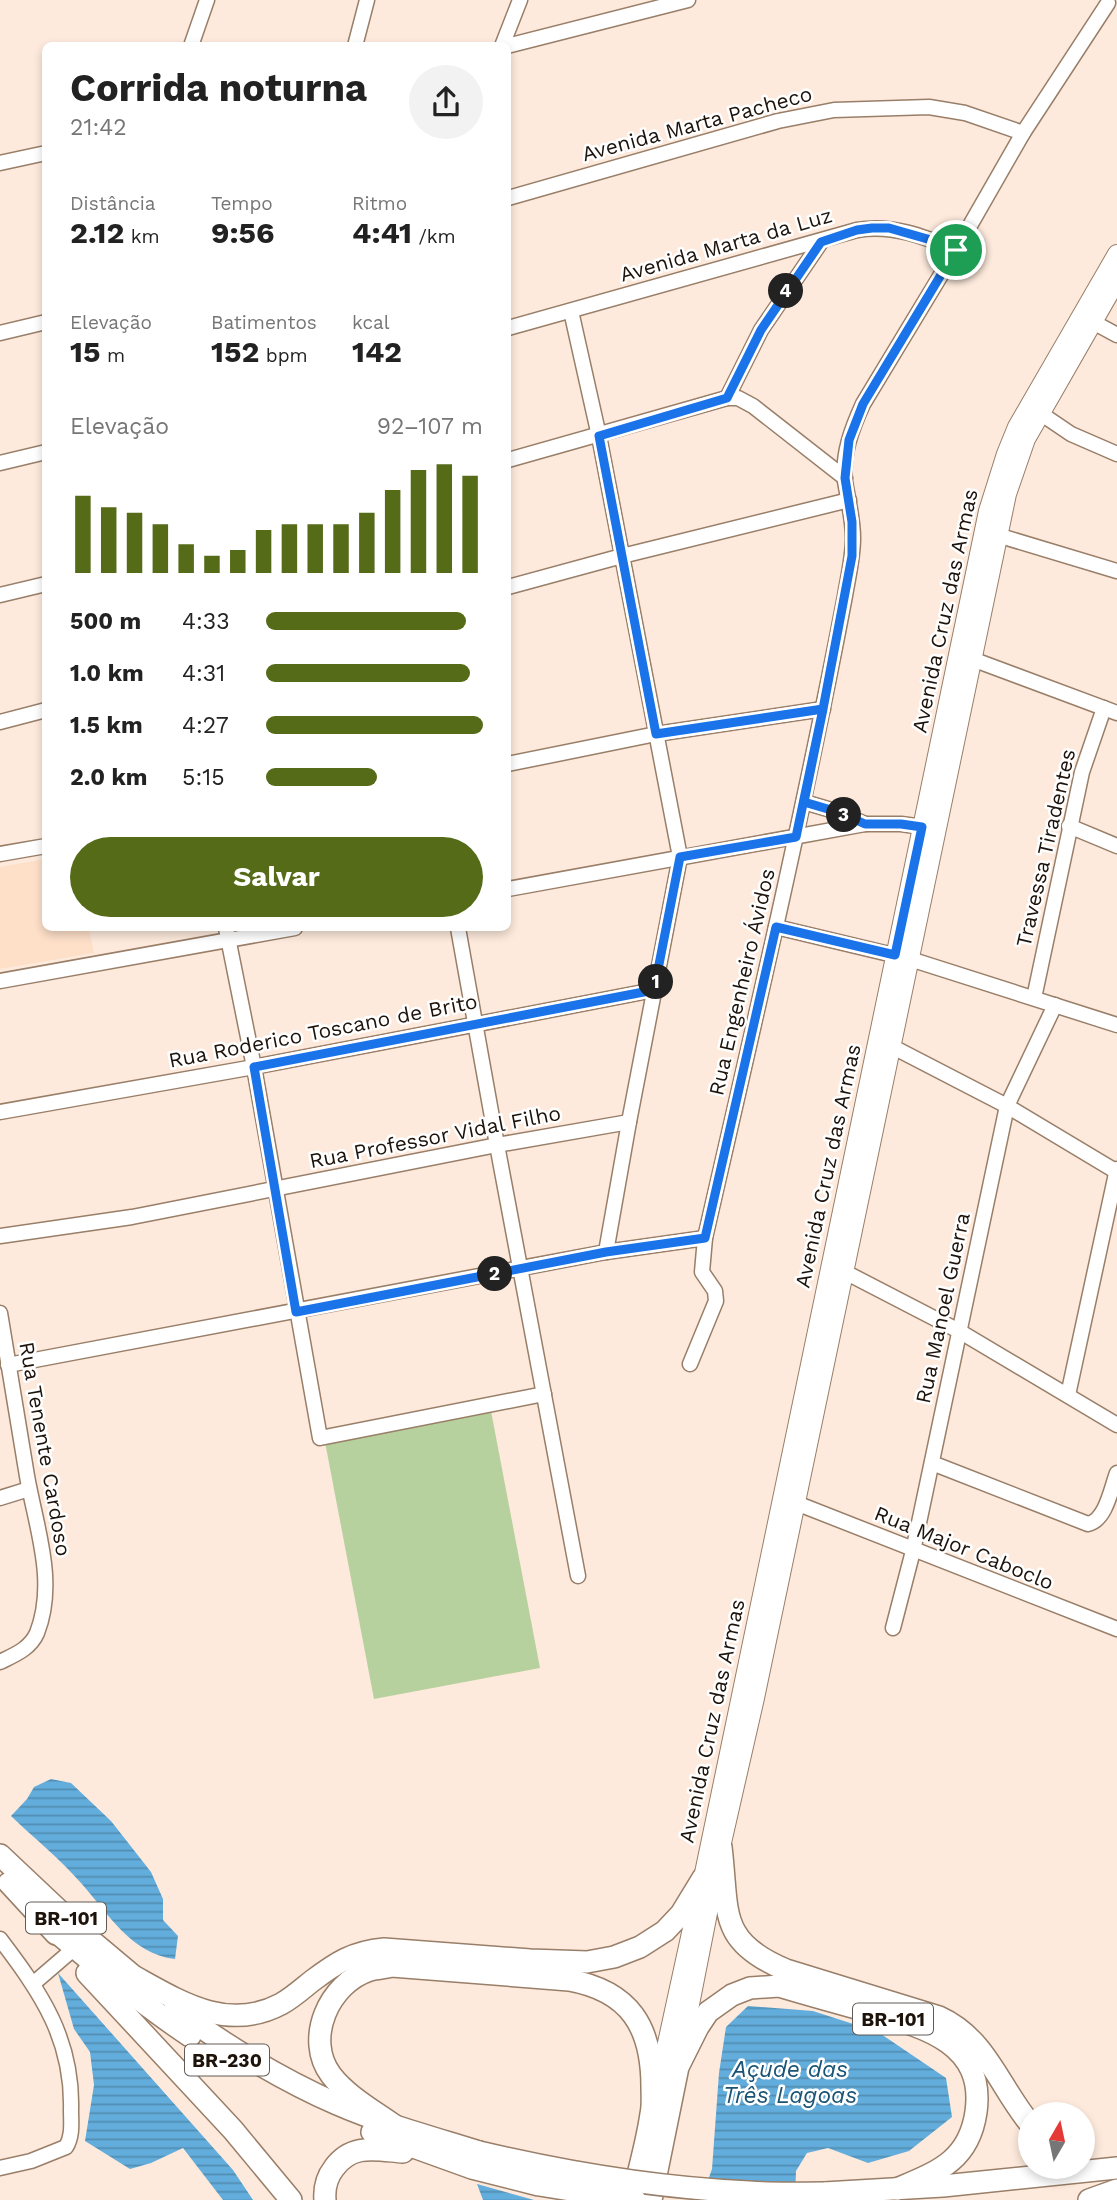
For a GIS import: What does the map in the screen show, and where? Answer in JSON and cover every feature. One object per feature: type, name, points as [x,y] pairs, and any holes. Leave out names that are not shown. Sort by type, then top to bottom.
[{"type":"highway","points":[[721,1847],[729,1922],[746,1948],[767,1962],[786,1970],[953,2023],[980,2049],[1018,2106]]},
{"type":"highway","name":"BR-101","points":[[0,1855],[88,1938],[135,1977],[177,2010],[256,2061],[336,2103],[476,2160],[543,2167],[679,2187],[751,2193],[897,2189],[948,2165],[969,2139],[977,2102],[970,2067],[957,2049],[943,2038],[918,2026],[779,1986],[750,1988],[732,1995],[708,2012],[678,2067],[651,2200]]},
{"type":"highway","name":"BR-101","points":[[0,1874],[48,1925]]},
{"type":"highway","points":[[135,1977],[197,2008],[216,2014],[238,2016],[259,2014],[283,2003],[334,1965],[353,1954],[368,1950],[587,1962],[614,1957],[640,1947],[665,1931],[681,1914],[703,1878]]},
{"type":"highway","points":[[48,1925],[233,2130],[291,2200]]},
{"type":"highway","name":"BR-230","points":[[48,1925],[156,2013],[250,2073],[331,2116],[430,2154],[476,2160],[539,2185],[634,2200]]},
{"type":"highway","points":[[395,2126],[346,2091],[323,2063],[320,2031],[325,2011],[334,1996],[351,1980],[370,1970],[391,1966],[569,1980],[592,1985],[614,1996],[627,2008],[638,2022],[651,2055],[652,2113],[634,2200]]},
{"type":"highway","points":[[325,2200],[326,2183],[330,2173],[346,2155],[370,2149],[430,2154]]},
{"type":"highway","points":[[1096,2159],[1117,2161]]},
{"type":"highway","points":[[897,2189],[1117,2168]]},
{"type":"highway","points":[[943,2200],[1117,2182]]},
{"type":"highway","points":[[1089,2200],[1117,2190]]},
{"type":"main road","name":"Avenida Cruz das Armas","points":[[652,2113],[903,957],[930,828],[988,511],[1017,427],[1117,254]]},
{"type":"main road","name":"Avenida Cruz das Armas","points":[[930,828],[972,659],[997,535],[1016,466],[1040,413],[1117,280]]},
{"type":"main road","name":"Avenida Cruz das Armas","points":[[678,2067],[721,1847],[755,1698],[891,1046],[903,957]]},
{"type":"street","points":[[192,42],[207,0]]},
{"type":"street","points":[[356,42],[368,0]]},
{"type":"street","points":[[505,42],[520,0]]},
{"type":"street","points":[[511,44],[688,0]]},
{"type":"street","name":"Rua Engenheiro Ávidos","points":[[690,1364],[716,1301],[715,1291],[702,1272],[705,1238],[804,802],[852,556],[853,539],[845,478],[849,440],[863,404],[1023,133],[1108,2]]},
{"type":"street","name":"Avenida Marta Pacheco","points":[[511,197],[778,121],[834,110],[929,107],[965,113],[1023,133]]},
{"type":"street","points":[[0,163],[42,154]]},
{"type":"street","name":"Avenida Marta da Luz","points":[[511,327],[857,230],[889,228],[956,250]]},
{"type":"street","points":[[727,398],[761,330],[821,242]]},
{"type":"street","points":[[571,311],[599,436],[680,857],[606,1252]]},
{"type":"street","points":[[1093,322],[1117,335]]},
{"type":"street","points":[[0,333],[42,323]]},
{"type":"street","points":[[511,459],[727,398],[738,398],[753,406],[845,478]]},
{"type":"street","points":[[1040,413],[1071,434],[1117,454]]},
{"type":"street","points":[[0,463],[42,453]]},
{"type":"street","points":[[511,586],[849,500]]},
{"type":"street","points":[[997,535],[1117,571]]},
{"type":"street","points":[[0,595],[42,585]]},
{"type":"street","points":[[972,659],[1110,711]]},
{"type":"street","points":[[511,763],[656,734],[823,709]]},
{"type":"street","points":[[0,722],[42,711]]},
{"type":"street","name":"Travessa Tiradentes","points":[[1034,998],[1069,826],[1083,772],[1110,711]]},
{"type":"street","points":[[804,802],[838,812],[865,824]]},
{"type":"street","points":[[511,888],[865,824],[901,824],[930,828]]},
{"type":"street","points":[[1069,826],[1117,846]]},
{"type":"street","points":[[0,854],[42,847]]},
{"type":"street","points":[[776,927],[903,957],[1117,1025]]},
{"type":"street","points":[[0,981],[227,934],[261,931]]},
{"type":"street","points":[[459,931],[578,1576]]},
{"type":"street","points":[[227,934],[254,1067],[320,1438],[544,1394]]},
{"type":"street","name":"Rua Roderico Toscano de Brito","points":[[0,1112],[254,1067],[654,990]]},
{"type":"street","name":"Rua Manoel Guerra","points":[[893,1628],[932,1463],[1007,1106],[1055,1005]]},
{"type":"street","points":[[891,1046],[1007,1106],[1116,1170],[1068,1395]]},
{"type":"street","name":"Rua Professor Vidal Filho","points":[[0,1236],[132,1217],[497,1145],[629,1122]]},
{"type":"street","points":[[8,1365],[606,1252],[705,1238]]},
{"type":"street","points":[[843,1271],[959,1331],[1117,1425]]},
{"type":"street","name":"Rua Tenente Cardoso","points":[[0,1313],[45,1568],[44,1596],[36,1634],[31,1643],[21,1651],[0,1662]]},
{"type":"street","points":[[932,1463],[1088,1524],[1094,1523],[1100,1517],[1117,1473]]},
{"type":"street","points":[[0,1498],[30,1489]]},
{"type":"street","name":"Rua Major Caboclo","points":[[796,1503],[1117,1629]]},
{"type":"street","points":[[0,1939],[46,2003],[61,2040],[69,2075],[71,2102],[70,2136],[66,2147],[31,2161],[0,2168]]},
{"type":"street","points":[[34,1983],[70,1952]]},
{"type":"shaded area","points":[[42,860],[42,931],[90,931],[94,953],[0,969],[0,867]]},
{"type":"green space","points":[[491,1411],[540,1668],[374,1699],[325,1442]]},
{"type":"water","points":[[51,1779],[71,1783],[111,1821],[151,1872],[163,1899],[163,1920],[178,1936],[175,1959],[159,1956],[133,1941],[73,1874],[11,1816],[34,1787]]},
{"type":"water","points":[[58,1973],[233,2170],[253,2200],[223,2200],[183,2148],[151,2163],[130,2169],[85,2141],[94,2085],[90,2052],[74,2029]]},
{"type":"water","name":"Açude das Três Lagoas","points":[[748,2006],[813,2011],[878,2032],[946,2078],[952,2117],[909,2151],[868,2163],[828,2148],[807,2153],[796,2171],[795,2200],[701,2200],[712,2169],[719,2073],[726,2027]]},
{"type":"water","points":[[477,2184],[534,2200],[483,2200]]},
{"type":"route","points":[[956,250],[863,404],[849,440],[845,478],[852,522],[852,556],[823,709],[796,837],[680,857],[654,990],[254,1067],[296,1312],[606,1252],[705,1238],[776,927],[895,955],[922,827],[865,824],[838,812],[804,802],[823,709],[656,734],[599,436],[727,398],[761,330],[821,242],[857,230],[889,228],[956,250]]}]
